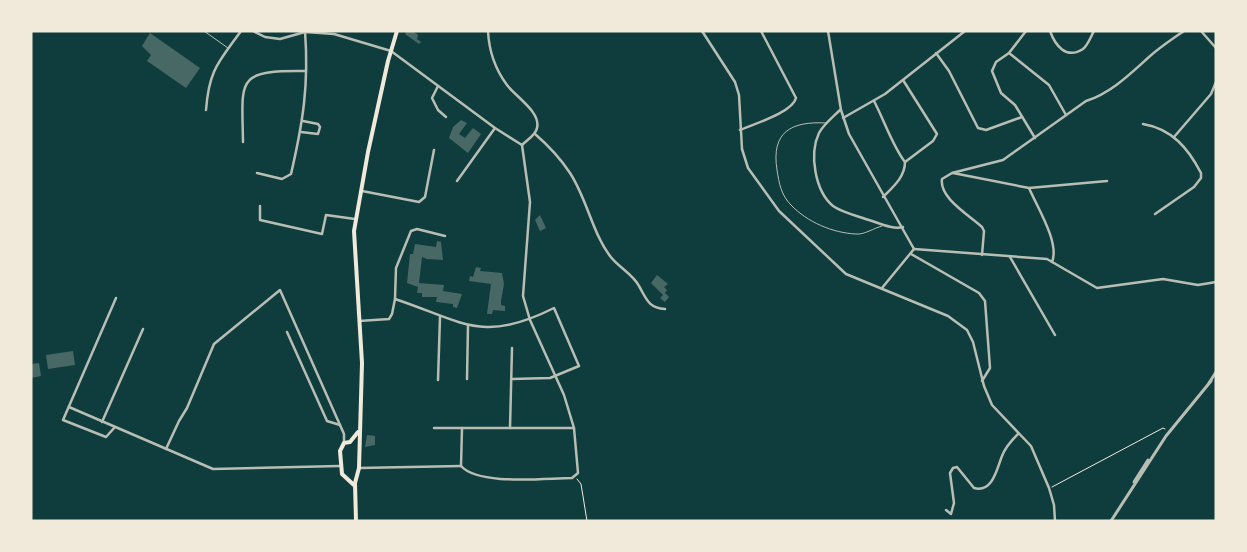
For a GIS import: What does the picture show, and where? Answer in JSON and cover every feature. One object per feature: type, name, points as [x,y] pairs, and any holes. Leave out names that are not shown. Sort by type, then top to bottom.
[{"type":"main road","points":[[356,521],[362,364],[354,250],[355,219],[390,51],[397,31]]},
{"type":"main road","points":[[356,487],[342,474],[339,466],[340,451],[359,430]]},
{"type":"main road","points":[[348,442],[358,449]]},
{"type":"main road","points":[[348,479],[357,476]]},
{"type":"street","points":[[206,110],[207,88],[213,70],[241,31]]},
{"type":"street","points":[[253,31],[265,37],[280,39],[305,32],[334,34],[390,51],[495,128],[522,145],[530,202],[522,282],[523,296],[530,320],[556,376],[574,428],[578,473],[572,478],[482,478],[464,470],[461,466],[462,428]]},
{"type":"street","points":[[488,31],[491,53],[507,86],[536,117],[537,129],[535,134],[522,145]]},
{"type":"street","points":[[702,31],[735,82],[739,95],[742,149],[748,168],[779,211],[846,274],[948,316],[963,326],[973,342],[982,381],[992,406],[1030,446],[1049,488],[1054,506],[1054,521]]},
{"type":"street","points":[[740,130],[786,110],[795,102],[796,98],[761,31]]},
{"type":"street","points":[[828,31],[840,110],[854,147],[903,227],[914,249]]},
{"type":"street","points":[[843,118],[874,101],[965,31]]},
{"type":"street","points":[[1026,31],[1009,53],[996,62],[992,71],[1001,93],[1015,105],[1035,138]]},
{"type":"street","points":[[1050,31],[1055,44],[1064,52],[1071,53],[1084,48],[1094,31]]},
{"type":"street","points":[[982,254],[984,231],[982,227],[947,196],[941,185],[942,179],[952,173],[1003,160],[1086,101],[1097,98],[1184,31]]},
{"type":"street","points":[[1201,31],[1216,48]]},
{"type":"street","points":[[257,173],[282,179],[287,178],[291,174],[301,132],[307,91],[305,32]]},
{"type":"street","points":[[1009,53],[1049,85],[1066,115]]},
{"type":"street","points":[[936,54],[949,71],[952,82],[978,128],[986,130],[1022,117]]},
{"type":"street","points":[[243,142],[242,95],[246,81],[254,75],[306,71]]},
{"type":"street","points":[[902,80],[936,129],[936,138],[905,162]]},
{"type":"street","points":[[1174,137],[1211,94],[1216,82]]},
{"type":"street","points":[[438,86],[432,98],[438,110],[446,117]]},
{"type":"street","points":[[874,101],[892,136],[897,152],[905,162],[905,168],[900,179],[883,197]]},
{"type":"street","points":[[840,110],[820,132],[815,146],[819,185],[827,199],[840,210],[884,225],[899,229],[903,227]]},
{"type":"street","points":[[301,132],[315,135],[318,134],[320,127],[318,124],[302,121]]},
{"type":"street","points":[[1143,124],[1157,126],[1174,137],[1191,156],[1201,178],[1194,187],[1155,214]]},
{"type":"street","points":[[457,181],[495,128]]},
{"type":"street","points":[[535,134],[549,145],[571,174],[584,198],[609,256],[639,284],[647,302],[657,309],[665,309]]},
{"type":"street","points":[[360,190],[419,202],[425,197],[434,150]]},
{"type":"street","points":[[952,173],[1029,188],[1107,181]]},
{"type":"street","points":[[1029,188],[1047,226],[1055,254],[1052,262]]},
{"type":"street","points":[[260,206],[260,220],[322,234],[326,215],[355,219]]},
{"type":"street","points":[[359,320],[389,319],[392,314],[395,299],[396,268],[411,231],[419,229],[445,236]]},
{"type":"street","points":[[881,289],[914,249]]},
{"type":"street","points":[[914,249],[1047,259],[1097,288],[1163,279],[1198,285],[1216,282]]},
{"type":"street","points":[[911,254],[978,293],[985,301],[990,368],[982,381]]},
{"type":"street","points":[[1010,257],[1055,335]]},
{"type":"street","points":[[166,449],[179,420],[187,408],[214,344],[280,290],[348,442]]},
{"type":"street","points":[[114,427],[106,437],[63,420],[116,298]]},
{"type":"street","points":[[395,299],[440,317],[489,329],[530,320],[554,308],[580,366],[556,376],[512,378]]},
{"type":"street","points":[[438,380],[440,317]]},
{"type":"street","points":[[467,379],[468,325]]},
{"type":"street","points":[[102,422],[143,329]]},
{"type":"street","points":[[286,332],[328,421],[340,424]]},
{"type":"street","points":[[510,428],[512,348]]},
{"type":"street","points":[[1169,430],[1211,381],[1216,372]]},
{"type":"street","points":[[1110,521],[1178,416],[1211,381]]},
{"type":"street","points":[[69,407],[213,469],[339,466]]},
{"type":"street","points":[[434,428],[574,428]]},
{"type":"street","points":[[946,510],[951,514],[954,508],[950,473],[953,468],[958,467],[974,488],[984,486],[996,475],[1002,457],[1018,434]]},
{"type":"street","points":[[359,468],[461,466]]},
{"type":"lane","points":[[204,31],[229,48]]},
{"type":"lane","points":[[827,123],[805,123],[793,126],[780,138],[776,147],[776,162],[783,194],[802,216],[830,229],[858,235],[884,225]]},
{"type":"path","points":[[1049,488],[1163,428],[1169,430]]},
{"type":"path","points":[[575,476],[581,484],[587,521]]},
{"type":"building","points":[[407,31],[413,31],[418,35],[417,39],[421,42],[419,44],[405,34]]},
{"type":"building","points":[[150,33],[200,68],[186,88],[147,61],[151,55],[142,46]]},
{"type":"building","points":[[461,120],[467,123],[459,134],[465,138],[473,128],[481,134],[468,153],[449,138],[453,127]]},
{"type":"building","points":[[540,215],[546,228],[540,231],[535,220]]},
{"type":"building","points":[[437,241],[441,242],[443,260],[422,257],[419,283],[444,285],[443,291],[462,294],[457,308],[453,307],[453,304],[436,302],[437,297],[422,297],[422,293],[417,293],[418,287],[407,283],[410,254],[413,254],[415,244],[436,247]]},
{"type":"building","points":[[476,267],[481,268],[480,271],[502,273],[504,284],[501,305],[505,306],[505,311],[493,310],[492,314],[487,314],[491,284],[469,281],[470,276],[473,277]]},
{"type":"building","points":[[657,275],[668,284],[664,287],[667,290],[665,293],[669,297],[665,302],[660,298],[663,295],[651,283]]},
{"type":"building","points":[[73,351],[75,365],[48,369],[46,355]]},
{"type":"building","points":[[39,363],[41,376],[31,378],[31,364]]},
{"type":"building","points":[[367,435],[375,436],[375,445],[365,447]]}]
